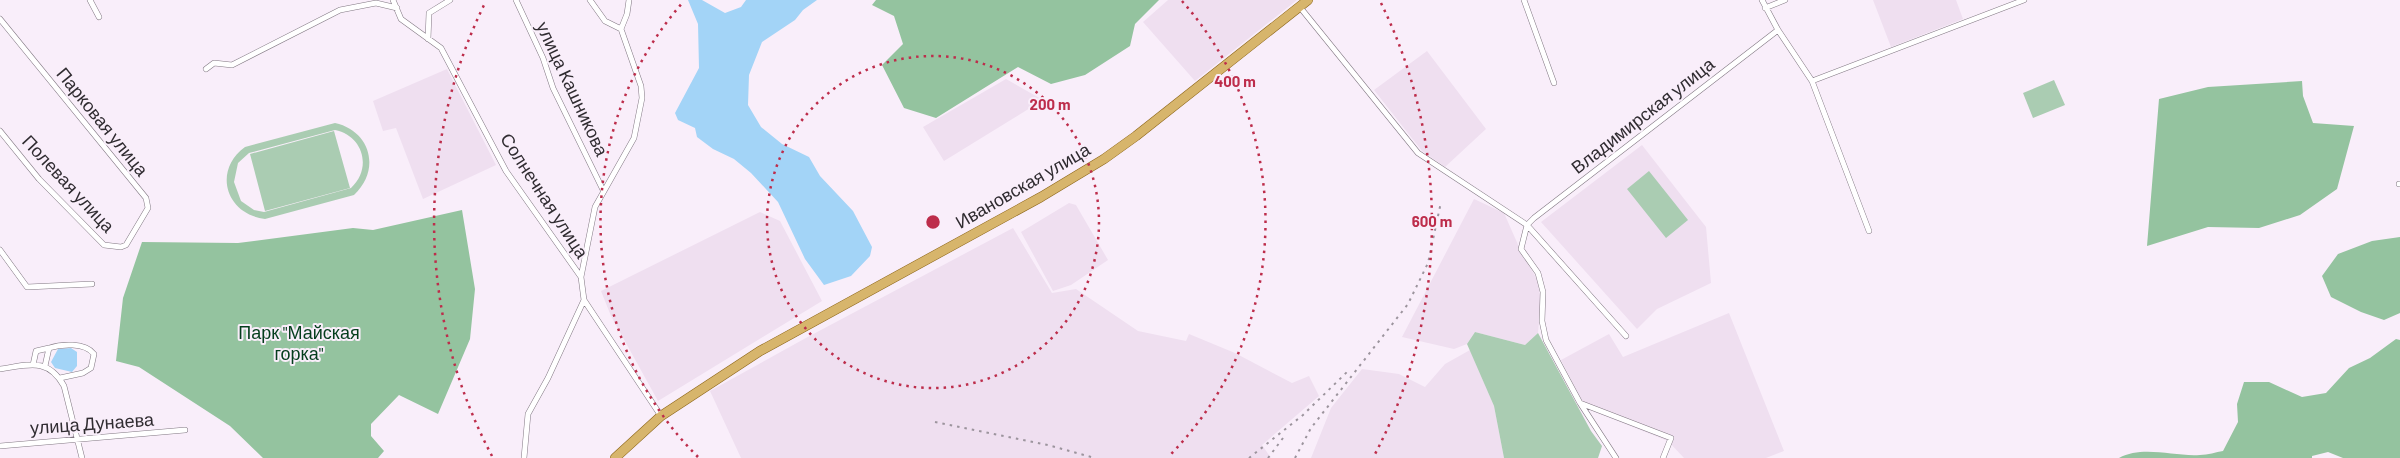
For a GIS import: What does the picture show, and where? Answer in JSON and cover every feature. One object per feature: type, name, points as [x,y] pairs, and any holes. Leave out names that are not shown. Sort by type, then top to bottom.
[{"type":"main road","name":"Ивановская улица","points":[[615,458],[661,416],[760,351],[1041,197],[1104,159],[1136,136],[1308,0]]},
{"type":"street","points":[[90,0],[100,17]]},
{"type":"street","name":"Солнечная улица","points":[[393,0],[400,19],[441,48],[506,171],[581,277],[584,300],[661,416]]},
{"type":"street","points":[[428,38],[430,13],[450,0]]},
{"type":"street","name":"улица Кашникова","points":[[516,0],[543,58],[553,88],[603,190]]},
{"type":"street","points":[[590,0],[605,21],[622,29]]},
{"type":"street","points":[[581,277],[595,207],[634,138],[642,98],[641,86],[622,29],[628,14],[629,0]]},
{"type":"street","points":[[1524,0],[1554,83]]},
{"type":"street","points":[[1762,0],[1778,30],[1812,81],[1869,231]]},
{"type":"street","points":[[1765,8],[1785,0]]},
{"type":"street","points":[[1812,81],[2024,0]]},
{"type":"street","points":[[206,69],[214,63],[232,65],[340,10],[376,4],[396,8]]},
{"type":"street","points":[[1299,6],[1418,153],[1528,225],[1626,336]]},
{"type":"street","name":"Парковая улица","points":[[0,19],[146,198],[148,208],[126,245],[121,247]]},
{"type":"street","name":"Владимирская улица","points":[[1528,225],[1534,218],[1778,30]]},
{"type":"street","name":"Полевая улица","points":[[0,131],[39,179],[104,245],[121,247]]},
{"type":"street","points":[[1528,225],[1521,249],[1538,273],[1543,292],[1542,321],[1546,340],[1580,404],[1616,458]]},
{"type":"street","points":[[0,250],[27,287],[92,284]]},
{"type":"street","points":[[524,458],[528,414],[548,378],[584,300]]},
{"type":"street","points":[[33,365],[38,349],[58,345],[71,345],[91,350],[94,354],[91,368],[83,373],[60,378]]},
{"type":"street","points":[[45,366],[49,348]]},
{"type":"street","points":[[1,368],[33,365],[45,366],[60,378],[64,386],[82,458]]},
{"type":"street","points":[[1580,404],[1672,438],[1663,458]]},
{"type":"street","name":"улица Дунаева","points":[[0,446],[185,430]]},
{"type":"shaded area","points":[[1168,0],[1297,0],[1195,81],[1143,22]]},
{"type":"shaded area","points":[[1873,0],[1956,0],[1963,19],[1891,47]]},
{"type":"shaded area","points":[[1427,51],[1486,129],[1445,167],[1422,151],[1374,90]]},
{"type":"shaded area","points":[[447,69],[496,165],[423,199],[396,128],[383,131],[373,101]]},
{"type":"shaded area","points":[[1006,79],[1043,100],[944,161],[923,127]]},
{"type":"shaded area","points":[[1642,145],[1706,227],[1711,283],[1657,309],[1637,329],[1541,222]]},
{"type":"shaded area","points":[[1474,199],[1504,213],[1523,256],[1537,279],[1541,300],[1538,333],[1525,345],[1475,332],[1467,344],[1454,349],[1402,337]]},
{"type":"shaded area","points":[[1069,203],[1076,205],[1108,260],[1071,285],[1053,291],[1021,232]]},
{"type":"shaded area","points":[[760,212],[780,221],[822,301],[658,401],[611,316],[601,291]]},
{"type":"shaded area","points":[[1013,228],[1052,293],[1076,289],[1138,331],[1186,341],[1189,334],[1235,353],[1292,383],[1309,376],[1319,396],[1262,445],[1271,458],[741,458],[710,391]]},
{"type":"shaded area","points":[[1729,313],[1784,451],[1766,458],[1684,458],[1668,441],[1595,412],[1582,401],[1561,360],[1609,334],[1623,357]]},
{"type":"shaded area","points":[[1470,350],[1494,406],[1504,458],[1311,458],[1331,408],[1362,369],[1399,374],[1425,387],[1445,364]]},
{"type":"green space","points":[[876,0],[1159,0],[1135,24],[1130,46],[1085,75],[1051,84],[1018,67],[936,118],[904,108],[882,65],[903,44],[894,16],[872,5]]},
{"type":"green space","points":[[2054,80],[2065,105],[2033,118],[2023,93]]},
{"type":"green space","points":[[2302,81],[2303,96],[2313,123],[2354,126],[2337,189],[2300,215],[2259,228],[2208,227],[2147,246],[2159,99],[2208,87]]},
{"type":"green space","points":[[335,123],[347,127],[357,134],[364,143],[369,163],[362,185],[354,195],[265,219],[240,209],[228,190],[229,167],[235,156],[245,147]],"holes":[[[335,130],[345,133],[358,146],[362,154],[363,163],[358,180],[351,188],[264,212],[254,210],[241,201],[234,182],[238,163],[249,153]]]},
{"type":"green space","points":[[334,131],[350,188],[265,211],[250,154]]},
{"type":"green space","points":[[1649,171],[1688,220],[1666,238],[1627,189]]},
{"type":"green space","name":"Парк \"Майская горка\"","points":[[462,210],[475,289],[470,339],[438,414],[399,395],[371,424],[371,436],[384,451],[378,458],[263,458],[230,426],[139,367],[116,361],[123,298],[142,242],[238,243],[353,228],[373,230]]},
{"type":"green space","points":[[2400,237],[2400,313],[2384,320],[2361,312],[2331,297],[2322,276],[2338,254],[2372,241]]},
{"type":"green space","points":[[1475,332],[1525,345],[1538,333],[1591,431],[1602,446],[1598,458],[1504,458],[1494,406],[1467,344]]},
{"type":"green space","points":[[2396,339],[2400,340],[2400,458],[2343,458],[2328,452],[2312,456],[2312,458],[2119,458],[2138,452],[2206,455],[2223,451],[2238,422],[2237,404],[2244,382],[2269,382],[2302,397],[2326,393],[2349,368],[2370,358]]},
{"type":"water","points":[[688,0],[702,0],[725,13],[741,7],[746,0],[817,0],[803,10],[795,20],[762,42],[749,75],[748,105],[761,127],[782,144],[809,157],[820,176],[853,211],[872,247],[870,256],[851,276],[824,285],[805,259],[778,202],[751,173],[734,159],[713,149],[697,137],[695,128],[678,120],[675,113],[699,68],[698,24]]},
{"type":"water","points":[[71,348],[77,352],[77,366],[72,372],[55,368],[51,362],[58,349]]},
{"type":"railway","points":[[1295,458],[1311,428],[1408,304],[1428,263],[1441,202]]},
{"type":"railway","points":[[1249,458],[1303,415],[1348,371]]},
{"type":"railway","points":[[935,422],[1048,445],[1095,458]]},
{"type":"railway","points":[[1268,458],[1283,438]]}]
